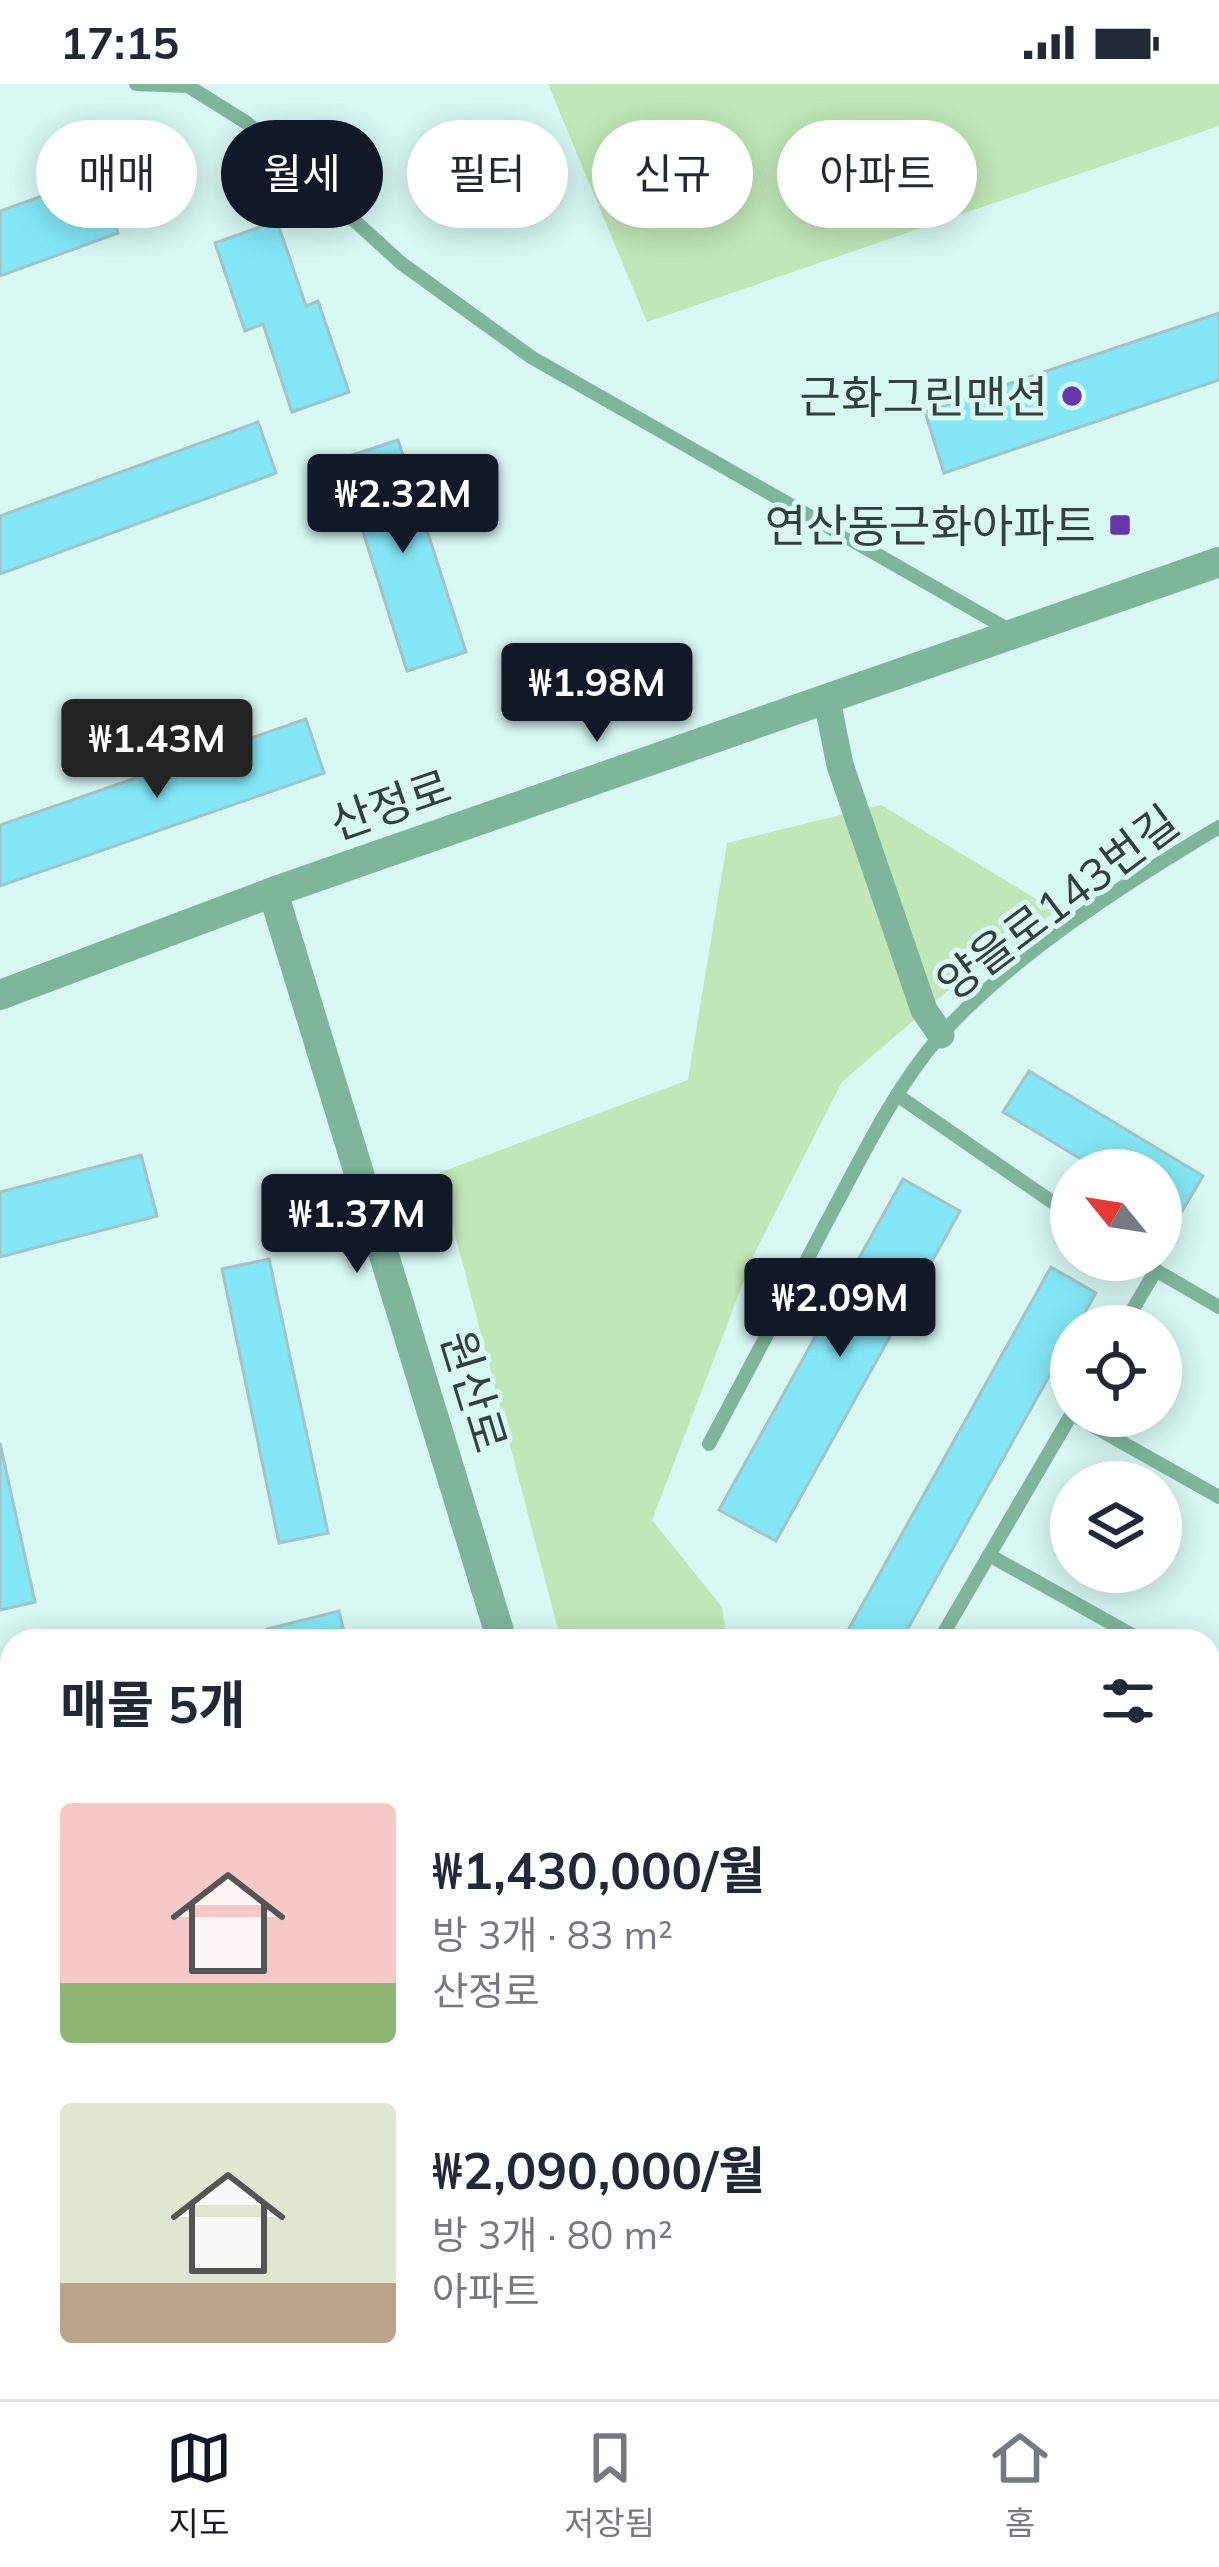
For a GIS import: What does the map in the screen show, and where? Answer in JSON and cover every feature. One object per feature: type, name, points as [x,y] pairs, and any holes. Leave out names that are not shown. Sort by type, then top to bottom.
[{"type":"street","name":"산정로","points":[[0,995],[273,892],[1219,562]]},
{"type":"street","points":[[827,700],[839,765],[924,1010],[941,1035]]},
{"type":"street","name":"원산로","points":[[273,892],[498,1629]]},
{"type":"lane","points":[[136,84],[188,86],[247,123],[401,263],[531,357],[1015,634]]},
{"type":"lane","name":"양을로143번길","points":[[710,1444],[897,1095],[941,1035],[978,996],[1042,946],[1219,827]]},
{"type":"lane","points":[[897,1095],[1050,1201]]},
{"type":"lane","points":[[1175,1281],[1219,1306]]},
{"type":"lane","points":[[946,1629],[1060,1437]]},
{"type":"lane","points":[[1112,1437],[1219,1497]]},
{"type":"lane","points":[[989,1555],[1122,1629]]},
{"type":"green space","points":[[548,84],[1219,84],[1219,126],[977,209],[977,120],[777,120],[777,228],[921,228],[647,322],[608,228],[753,228],[753,120],[592,120],[592,190],[568,132],[568,120],[563,120]]},
{"type":"green space","points":[[881,805],[1056,911],[958,982],[842,1082],[755,1252],[652,1520],[722,1607],[725,1629],[558,1629],[439,1173],[688,1080],[727,843]]},
{"type":"building","points":[[36,198],[36,228],[116,228],[118,233],[0,276],[0,211]]},
{"type":"building","points":[[257,228],[279,228],[306,306],[318,301],[349,392],[292,412],[263,324],[245,331],[215,243]]},
{"type":"building","name":"근화그린맨션","points":[[1219,313],[1219,380],[944,473],[925,412]]},
{"type":"building","points":[[258,422],[276,473],[0,574],[0,516]]},
{"type":"building","points":[[398,440],[466,652],[407,671],[340,459]]},
{"type":"building","points":[[306,719],[324,773],[0,886],[0,825]]},
{"type":"building","points":[[1029,1071],[1158,1149],[1064,1149],[1003,1112]]},
{"type":"building","points":[[141,1155],[157,1216],[0,1257],[0,1192]]},
{"type":"building","points":[[1182,1163],[1203,1176],[1182,1211]]},
{"type":"building","points":[[903,1179],[960,1211],[776,1541],[719,1510]]},
{"type":"building","points":[[269,1259],[328,1533],[279,1543],[222,1269]]},
{"type":"building","points":[[1050,1269],[1050,1281],[1075,1281],[1096,1293],[1089,1305],[1050,1305],[1050,1375],[908,1629],[849,1629]]},
{"type":"building","points":[[0,1443],[35,1602],[0,1610]]},
{"type":"building","points":[[339,1611],[343,1629],[267,1629]]},
{"type":"place","name":"근화그린맨션","points":[[1072,396]]},
{"type":"place","name":"연산동근화아파트","points":[[1120,525]]}]
